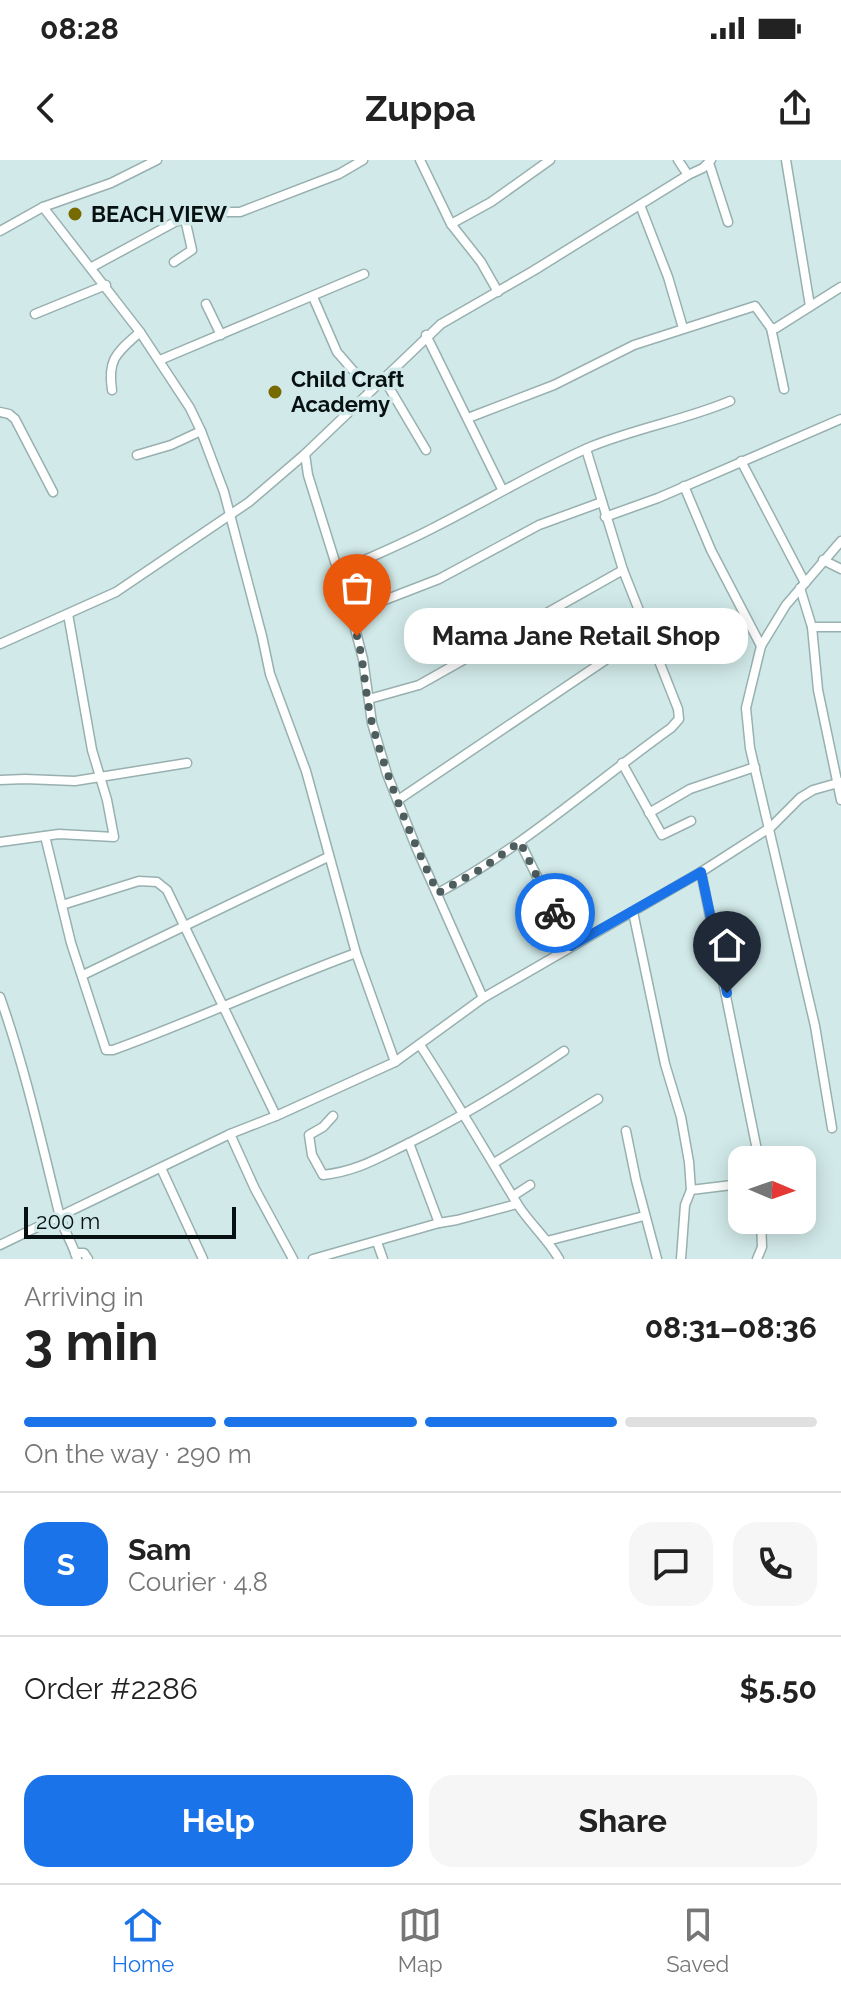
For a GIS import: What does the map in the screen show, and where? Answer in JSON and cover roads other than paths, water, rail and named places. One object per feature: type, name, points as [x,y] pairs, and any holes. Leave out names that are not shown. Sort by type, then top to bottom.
[{"type":"street","points":[[0,231],[43,207],[111,183],[157,160]]},
{"type":"street","points":[[92,267],[185,219],[214,212],[240,212],[339,174],[363,160]]},
{"type":"street","points":[[420,160],[451,224],[481,262],[498,292]]},
{"type":"street","points":[[451,224],[491,202],[550,160]]},
{"type":"street","points":[[678,160],[688,175]]},
{"type":"street","points":[[786,160],[810,306]]},
{"type":"street","points":[[0,644],[116,592],[249,502],[305,454],[426,335],[710,162],[728,222]]},
{"type":"street","points":[[640,205],[668,277],[683,328]]},
{"type":"street","points":[[43,207],[106,285],[160,360],[201,431],[230,513],[270,674],[306,771],[356,953],[395,1062]]},
{"type":"street","points":[[174,262],[192,250],[185,219]]},
{"type":"street","points":[[160,360],[364,274]]},
{"type":"street","points":[[35,314],[106,285]]},
{"type":"street","points":[[771,328],[776,328],[841,287]]},
{"type":"street","points":[[313,297],[337,352],[370,390]]},
{"type":"street","points":[[206,304],[221,335]]},
{"type":"street","points":[[468,418],[554,385],[634,345],[755,306],[771,328],[784,389]]},
{"type":"street","points":[[112,390],[111,364],[140,332]]},
{"type":"street","points":[[426,335],[502,489]]},
{"type":"street","points":[[384,379],[426,450]]},
{"type":"street","points":[[337,572],[433,528],[502,489],[586,449],[628,432],[730,401]]},
{"type":"street","points":[[0,412],[15,419],[53,492]]},
{"type":"street","points":[[605,517],[658,498],[841,419]]},
{"type":"street","points":[[137,455],[171,445],[201,431]]},
{"type":"street","points":[[438,893],[520,842],[679,719],[678,709],[623,570],[586,449]]},
{"type":"street","points":[[305,454],[308,475],[363,659],[372,723],[416,847],[483,998]]},
{"type":"street","points":[[741,461],[802,586],[812,627],[818,690],[841,800]]},
{"type":"street","points":[[684,486],[711,550],[761,646]]},
{"type":"street","points":[[351,613],[439,579],[539,525],[602,502]]},
{"type":"street","points":[[832,1128],[815,1026],[755,767],[746,708],[761,646],[786,605],[841,541]]},
{"type":"street","points":[[823,560],[841,569]]},
{"type":"street","points":[[369,699],[419,685],[623,570]]},
{"type":"street","points":[[0,842],[45,836],[114,837],[99,778],[68,614]]},
{"type":"street","points":[[812,627],[841,627]]},
{"type":"street","points":[[398,800],[647,632]]},
{"type":"street","points":[[0,780],[75,781],[187,763]]},
{"type":"street","points":[[622,763],[662,835],[691,821]]},
{"type":"street","points":[[649,813],[690,789],[755,767]]},
{"type":"street","points":[[0,1245],[230,1134],[395,1062],[483,998],[701,872],[771,827],[800,798],[813,790],[839,782]]},
{"type":"street","points":[[45,836],[74,952],[106,1050],[191,1022],[283,980],[356,953]]},
{"type":"street","points":[[520,842],[571,946]]},
{"type":"street","points":[[83,975],[328,857]]},
{"type":"street","points":[[701,872],[756,1146]]},
{"type":"street","points":[[62,905],[128,883],[149,880],[167,890],[276,1116]]},
{"type":"street","points":[[633,912],[665,1064],[681,1117],[691,1190],[685,1205],[682,1259]]},
{"type":"street","points":[[0,997],[36,1115],[60,1218],[76,1256],[84,1253],[88,1259]]},
{"type":"street","points":[[420,1045],[466,1115],[528,1221],[559,1259]]},
{"type":"street","points":[[333,1116],[323,1127],[309,1135],[312,1155],[323,1175],[349,1172],[466,1115],[564,1051]]},
{"type":"street","points":[[494,1163],[598,1099]]},
{"type":"street","points":[[626,1131],[644,1216],[657,1259]]},
{"type":"street","points":[[230,1134],[255,1189],[293,1259]]},
{"type":"street","points":[[409,1143],[439,1223]]},
{"type":"street","points":[[161,1168],[203,1259]]},
{"type":"street","points":[[313,1259],[457,1220],[515,1200],[530,1185]]},
{"type":"street","points":[[691,1190],[728,1185]]},
{"type":"street","points":[[547,1241],[644,1216]]},
{"type":"street","points":[[757,1259],[762,1247],[762,1234]]},
{"type":"street","points":[[377,1242],[383,1259]]},
{"type":"place","name":"BEACH VIEW","points":[[75,214]]},
{"type":"place","name":"Child Craft Academy","points":[[275,392]]},
{"type":"place","name":"Mama Jane Retail Shop","points":[[357,636]]}]
